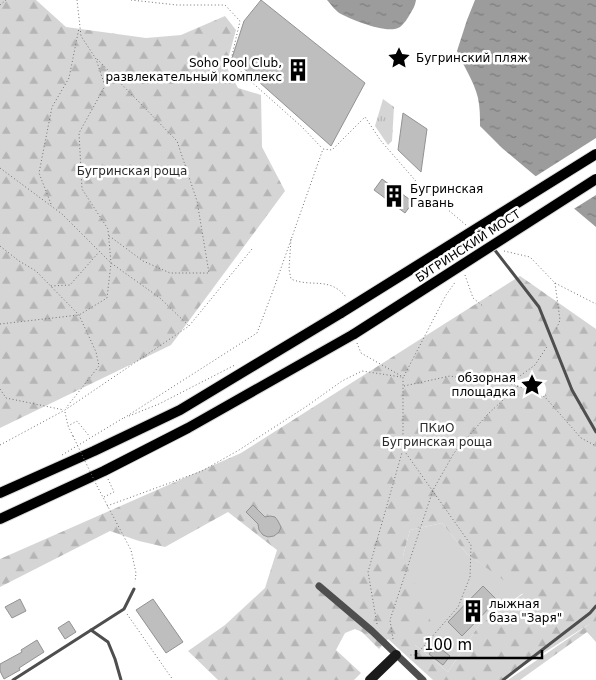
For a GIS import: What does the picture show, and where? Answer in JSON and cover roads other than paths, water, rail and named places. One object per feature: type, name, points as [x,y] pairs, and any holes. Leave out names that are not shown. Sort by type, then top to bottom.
[{"type":"main road","points":[[0,493],[180,410],[341,313],[596,154]]},
{"type":"main road","name":"БУГРИНСКИЙ МОСТ","points":[[0,519],[104,472],[188,428],[354,334],[596,179]]},
{"type":"street","points":[[318,586],[372,631],[422,680]]},
{"type":"street","points":[[370,680],[396,655]]},
{"type":"lane","points":[[494,249],[539,307],[572,390],[596,432]]},
{"type":"lane","points":[[13,680],[124,609],[134,589]]},
{"type":"lane","points":[[503,680],[590,613],[596,606]]},
{"type":"lane","points":[[91,630],[108,642],[121,680]]},
{"type":"water","points":[[327,0],[416,0],[413,9],[400,27],[387,29],[370,26],[341,14]]},
{"type":"water","points":[[475,0],[596,0],[596,227],[502,148],[480,126],[476,92],[457,51]]},
{"type":"place","name":"Бугринский пляж","points":[[399,58]]},
{"type":"place","name":"Soho Pool Club, развлекательный комплекс","points":[[298,70]]},
{"type":"place","name":"Бугринская Гавань","points":[[394,196]]},
{"type":"place","name":"обзорная площадка","points":[[532,385]]},
{"type":"place","name":"лыжная база \"Заря\"","points":[[473,611]]},
{"type":"park label","name":"Бугринская роща","points":[[132,171]]},
{"type":"park label","name":"ПКиО Бугринская роща","points":[[437,435]]}]
